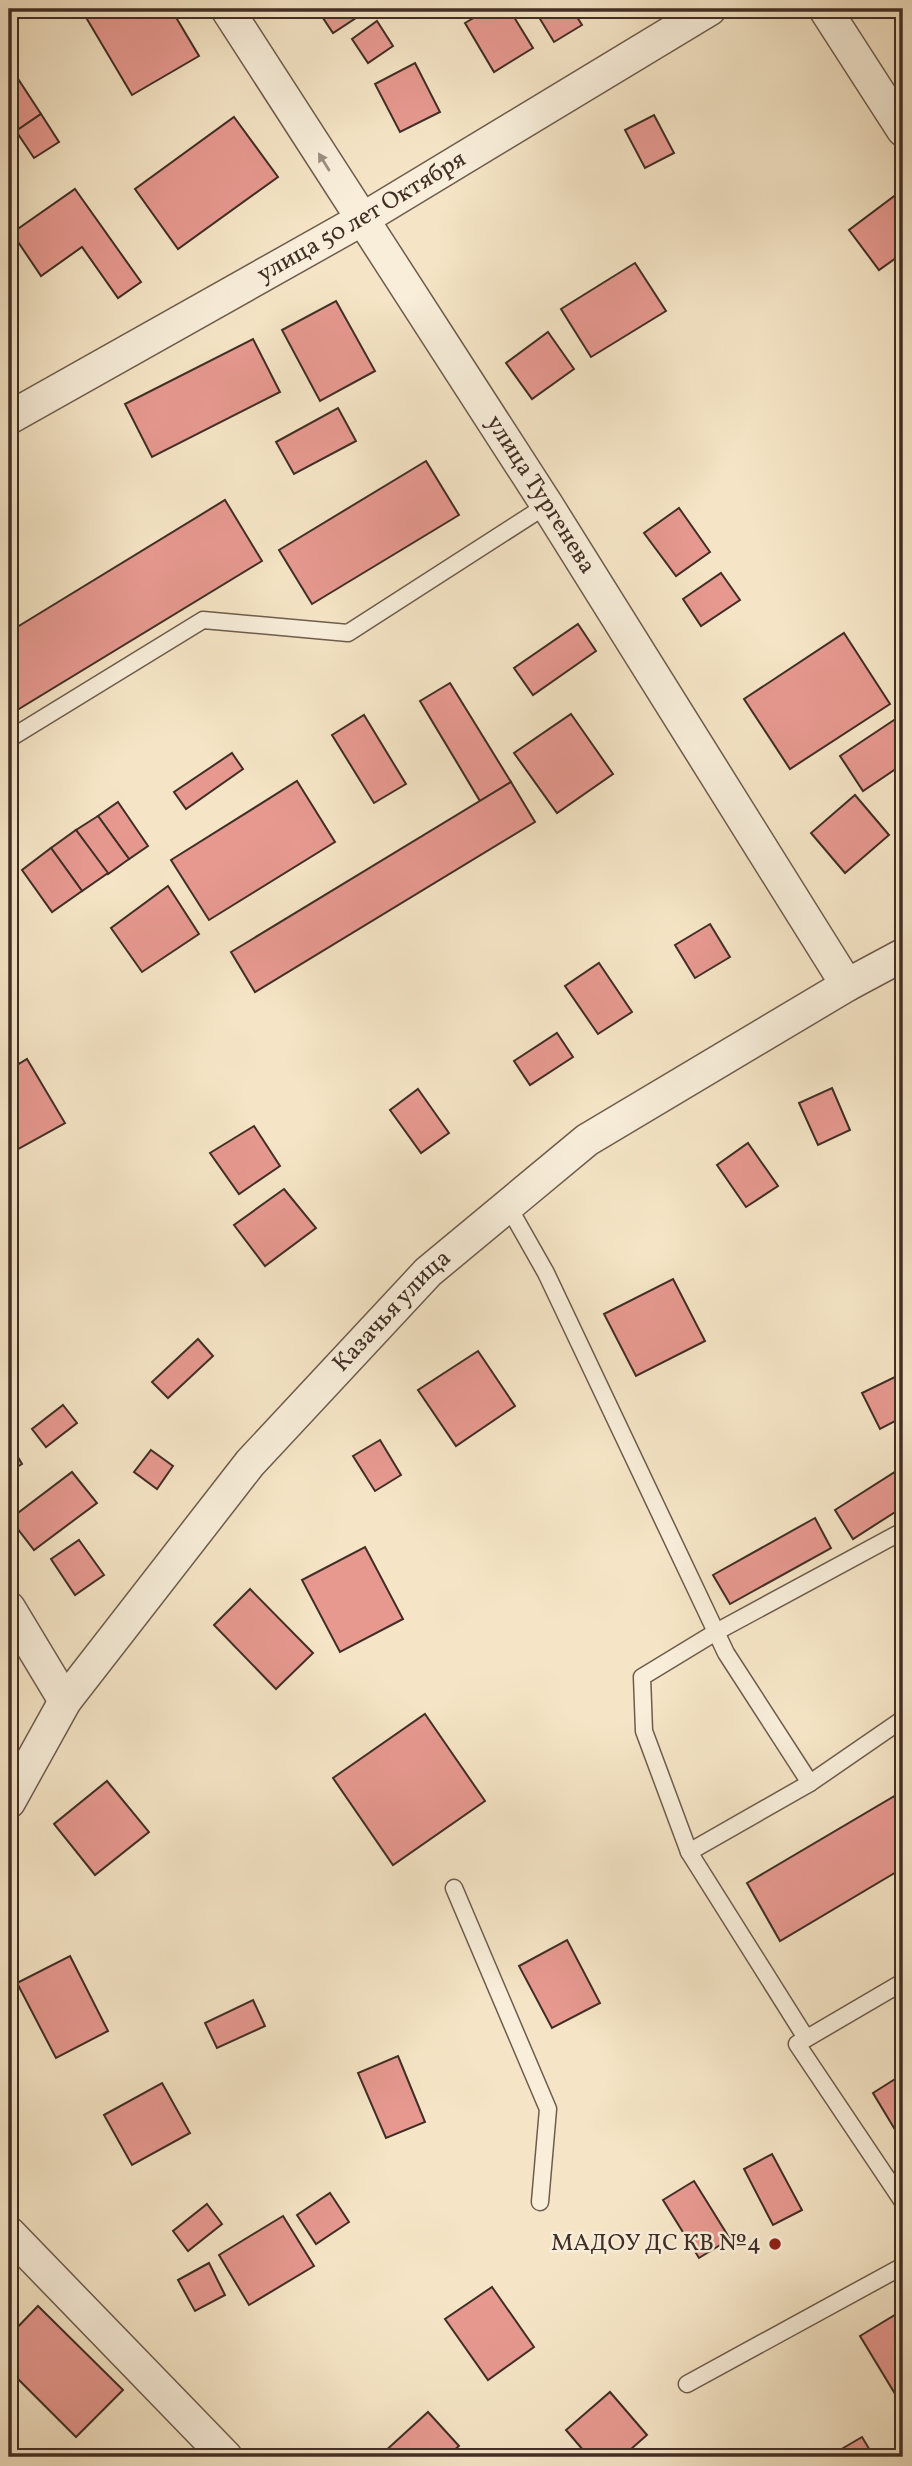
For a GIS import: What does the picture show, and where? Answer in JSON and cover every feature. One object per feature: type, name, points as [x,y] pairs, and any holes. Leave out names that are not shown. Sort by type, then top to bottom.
[{"type":"street","name":"улица Тургенева","points":[[227,9],[547,505],[847,985]]},
{"type":"street","name":"улица 50 лет Октября","points":[[9,418],[361,220],[710,9]]},
{"type":"street","points":[[825,9],[903,130]]},
{"type":"street","name":"Казачья улица","points":[[9,1802],[65,1701],[250,1463],[428,1272],[587,1140],[847,985],[903,956]]},
{"type":"street","points":[[9,1608],[65,1701]]},
{"type":"street","points":[[9,2233],[226,2457]]},
{"type":"lane","points":[[9,739],[203,620],[348,633],[547,505]]},
{"type":"lane","points":[[508,1206],[545,1273],[726,1653],[810,1783]]},
{"type":"lane","points":[[806,2038],[690,1852],[644,1731],[642,1677],[716,1632],[903,1531]]},
{"type":"lane","points":[[690,1852],[810,1783],[903,1719]]},
{"type":"lane","points":[[454,1888],[548,2109],[540,2202]]},
{"type":"lane","points":[[903,1982],[797,2044],[903,2203]]},
{"type":"lane","points":[[687,2384],[903,2266]]},
{"type":"building","points":[[81,9],[171,9],[199,56],[132,95]]},
{"type":"building","points":[[317,9],[367,9],[368,10],[333,33]]},
{"type":"building","points":[[489,9],[509,9],[533,48],[494,72],[465,23]]},
{"type":"building","points":[[534,9],[572,9],[582,25],[554,42]]},
{"type":"building","points":[[377,21],[393,46],[368,63],[352,39]]},
{"type":"building","points":[[415,63],[440,112],[400,132],[375,84]]},
{"type":"building","points":[[9,65],[41,114],[16,131],[9,120]]},
{"type":"building","points":[[41,114],[59,142],[34,158],[16,131]]},
{"type":"building","points":[[654,115],[674,153],[645,168],[625,130]]},
{"type":"building","points":[[234,117],[278,177],[178,249],[135,189]]},
{"type":"building","points":[[75,189],[141,282],[118,298],[82,247],[41,276],[12,233]]},
{"type":"building","points":[[897,194],[903,202],[903,253],[879,270],[849,230]]},
{"type":"building","points":[[635,263],[666,311],[591,357],[561,309]]},
{"type":"building","points":[[336,301],[375,371],[320,401],[282,330]]},
{"type":"building","points":[[548,332],[574,369],[532,399],[506,363]]},
{"type":"building","points":[[253,339],[280,392],[152,457],[125,404]]},
{"type":"building","points":[[338,408],[356,441],[294,474],[276,442]]},
{"type":"building","points":[[426,461],[459,515],[312,604],[279,550]]},
{"type":"building","points":[[225,500],[262,561],[9,715],[9,632]]},
{"type":"building","points":[[679,508],[710,552],[676,576],[644,533]]},
{"type":"building","points":[[721,573],[740,600],[701,626],[683,599]]},
{"type":"building","points":[[578,624],[596,651],[533,695],[514,668]]},
{"type":"building","points":[[844,633],[890,704],[790,769],[744,699]]},
{"type":"building","points":[[450,683],[511,782],[480,801],[420,701]]},
{"type":"building","points":[[571,714],[613,774],[557,813],[514,753]]},
{"type":"building","points":[[903,714],[903,764],[863,791],[840,756]]},
{"type":"building","points":[[364,715],[406,784],[374,803],[332,735]]},
{"type":"building","points":[[232,753],[243,769],[186,809],[174,792]]},
{"type":"building","points":[[297,781],[335,842],[209,920],[171,860]]},
{"type":"building","points":[[511,782],[535,822],[255,992],[231,952]]},
{"type":"building","points":[[855,795],[889,835],[845,873],[811,833]]},
{"type":"building","points":[[118,802],[148,846],[129,859],[98,816]]},
{"type":"building","points":[[98,816],[129,859],[108,874],[76,830]]},
{"type":"building","points":[[76,830],[108,873],[82,891],[51,848]]},
{"type":"building","points":[[51,848],[82,891],[52,912],[22,870]]},
{"type":"building","points":[[168,886],[199,934],[142,972],[111,928]]},
{"type":"building","points":[[710,924],[730,957],[695,978],[675,945]]},
{"type":"building","points":[[599,963],[632,1012],[598,1034],[565,986]]},
{"type":"building","points":[[557,1033],[573,1057],[530,1085],[514,1061]]},
{"type":"building","points":[[9,1047],[21,1067],[9,1074]]},
{"type":"building","points":[[27,1059],[65,1123],[9,1154],[9,1070]]},
{"type":"building","points":[[832,1088],[850,1130],[818,1145],[799,1103]]},
{"type":"building","points":[[418,1089],[449,1133],[421,1153],[390,1110]]},
{"type":"building","points":[[254,1126],[280,1166],[239,1194],[210,1153]]},
{"type":"building","points":[[748,1143],[778,1186],[746,1207],[717,1165]]},
{"type":"building","points":[[284,1189],[316,1228],[265,1266],[234,1225]]},
{"type":"building","points":[[673,1279],[705,1341],[636,1376],[604,1314]]},
{"type":"building","points":[[198,1339],[213,1356],[168,1398],[152,1382]]},
{"type":"building","points":[[478,1351],[515,1406],[456,1446],[418,1390]]},
{"type":"building","points":[[903,1373],[903,1417],[880,1429],[862,1393]]},
{"type":"building","points":[[63,1405],[77,1423],[46,1447],[32,1429]]},
{"type":"building","points":[[380,1440],[401,1475],[375,1491],[353,1456]]},
{"type":"building","points":[[9,1442],[22,1464],[9,1472]]},
{"type":"building","points":[[151,1450],[173,1466],[157,1489],[134,1472]]},
{"type":"building","points":[[898,1470],[903,1479],[903,1507],[853,1539],[835,1510]]},
{"type":"building","points":[[72,1472],[97,1503],[34,1550],[10,1519]]},
{"type":"building","points":[[815,1518],[831,1548],[730,1604],[713,1575]]},
{"type":"building","points":[[79,1540],[104,1575],[75,1595],[51,1559]]},
{"type":"building","points":[[365,1547],[403,1619],[340,1652],[302,1580]]},
{"type":"building","points":[[250,1589],[313,1653],[276,1689],[214,1625]]},
{"type":"building","points":[[425,1714],[485,1801],[393,1865],[333,1778]]},
{"type":"building","points":[[107,1781],[149,1832],[95,1875],[54,1824]]},
{"type":"building","points":[[903,1791],[903,1868],[780,1941],[747,1883]]},
{"type":"building","points":[[567,1940],[600,2003],[552,2028],[519,1966]]},
{"type":"building","points":[[70,1956],[108,2031],[56,2058],[17,1983]]},
{"type":"building","points":[[253,2000],[265,2026],[217,2048],[205,2023]]},
{"type":"building","points":[[398,2056],[425,2122],[386,2138],[358,2073]]},
{"type":"building","points":[[903,2074],[903,2143],[873,2093]]},
{"type":"building","points":[[162,2083],[190,2133],[132,2165],[104,2115]]},
{"type":"building","points":[[772,2154],[802,2210],[773,2225],[744,2169]]},
{"type":"building","points":[[694,2181],[730,2239],[699,2258],[663,2200]]},
{"type":"building","points":[[330,2193],[349,2222],[316,2244],[297,2215]]},
{"type":"building","points":[[207,2204],[222,2224],[188,2251],[173,2231]]},
{"type":"building","points":[[283,2216],[314,2266],[249,2305],[219,2255]]},
{"type":"building","points":[[209,2263],[225,2295],[195,2311],[178,2280]]},
{"type":"building","points":[[492,2287],[534,2347],[488,2380],[445,2319]]},
{"type":"building","points":[[38,2306],[123,2390],[76,2437],[9,2370],[9,2336]]},
{"type":"building","points":[[903,2310],[903,2393],[897,2397],[860,2336]]},
{"type":"building","points":[[610,2392],[647,2435],[622,2457],[589,2457],[566,2430]]},
{"type":"building","points":[[428,2412],[459,2446],[446,2457],[385,2457],[382,2454]]},
{"type":"building","points":[[862,2437],[874,2457],[828,2457]]},
{"type":"place","name":"МАДОУ ДС КВ №4","points":[[775,2244]]}]
